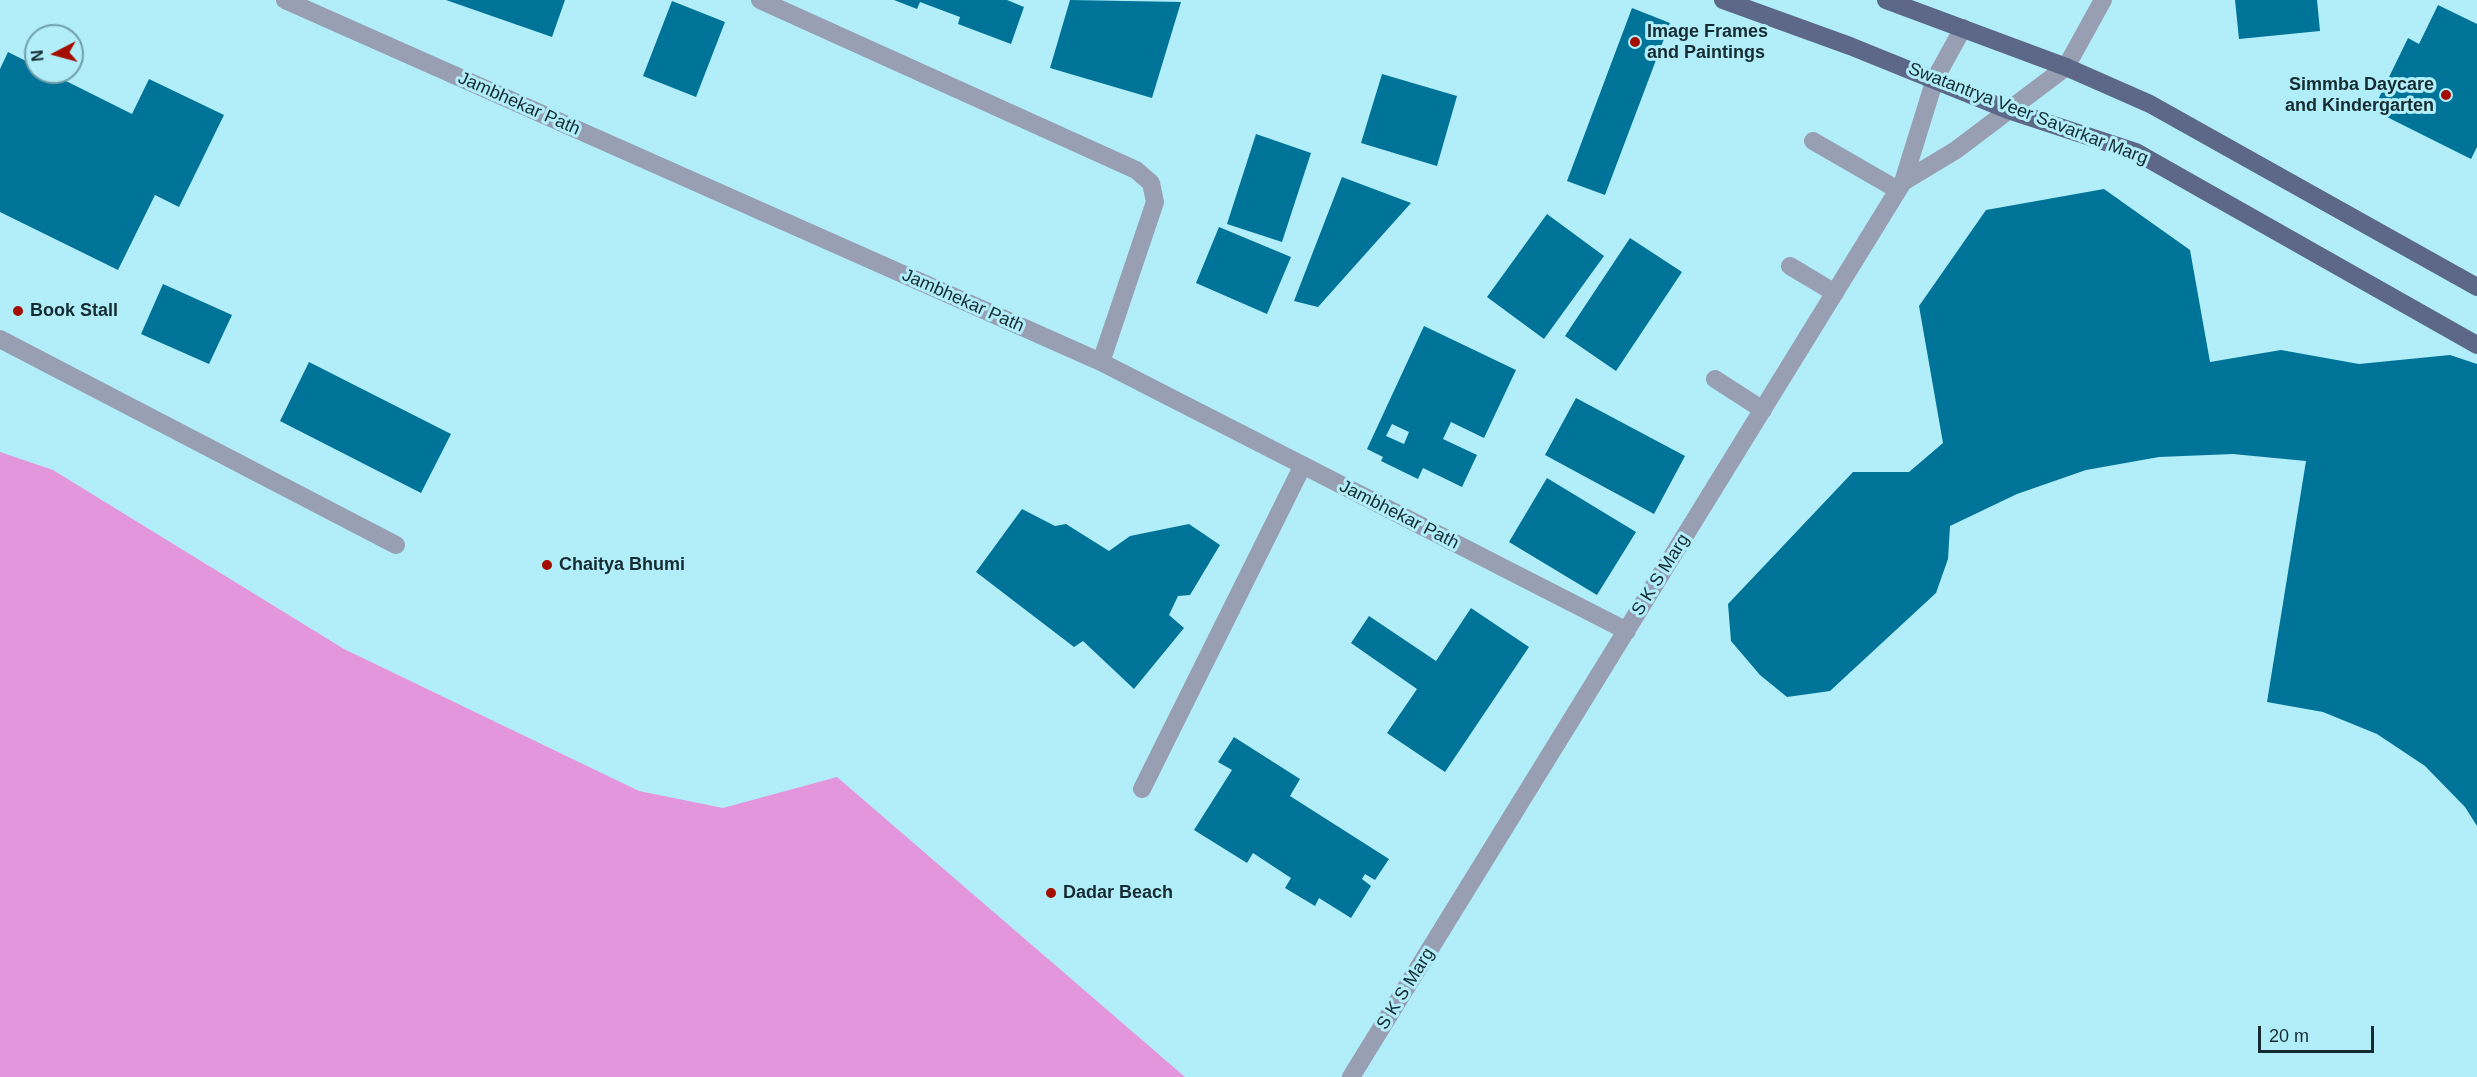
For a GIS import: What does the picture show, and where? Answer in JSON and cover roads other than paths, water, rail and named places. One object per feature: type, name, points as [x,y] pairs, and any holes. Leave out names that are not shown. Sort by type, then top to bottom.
[{"type":"main road","name":"Swatantrya Veer Savarkar Marg","points":[[1723,0],[1935,79],[2008,110],[2136,152],[2477,345]]},
{"type":"main road","points":[[1886,0],[2066,67],[2150,104],[2477,287]]},
{"type":"street","name":"Jambhekar Path","points":[[285,0],[1101,363],[1627,631]]},
{"type":"street","points":[[760,0],[1136,170],[1151,183],[1155,202],[1101,363]]},
{"type":"street","points":[[2066,67],[2103,0]]},
{"type":"street","points":[[1813,141],[1900,186],[1935,79],[1963,28]]},
{"type":"street","name":"S K S Marg","points":[[1351,1077],[1900,186],[1956,150],[2066,67]]},
{"type":"street","points":[[1790,266],[1835,293]]},
{"type":"street","points":[[0,339],[396,545]]},
{"type":"street","points":[[1715,379],[1763,410]]},
{"type":"street","points":[[1142,789],[1303,465]]},
{"type":"place","name":"Image Frames and Paintings","points":[[1635,42]]},
{"type":"place","name":"Simmba Daycare and Kindergarten","points":[[2446,95]]},
{"type":"place","name":"Book Stall","points":[[18,311]]},
{"type":"place","name":"Chaitya Bhumi","points":[[547,565]]},
{"type":"place","name":"Dadar Beach","points":[[1051,893]]}]
